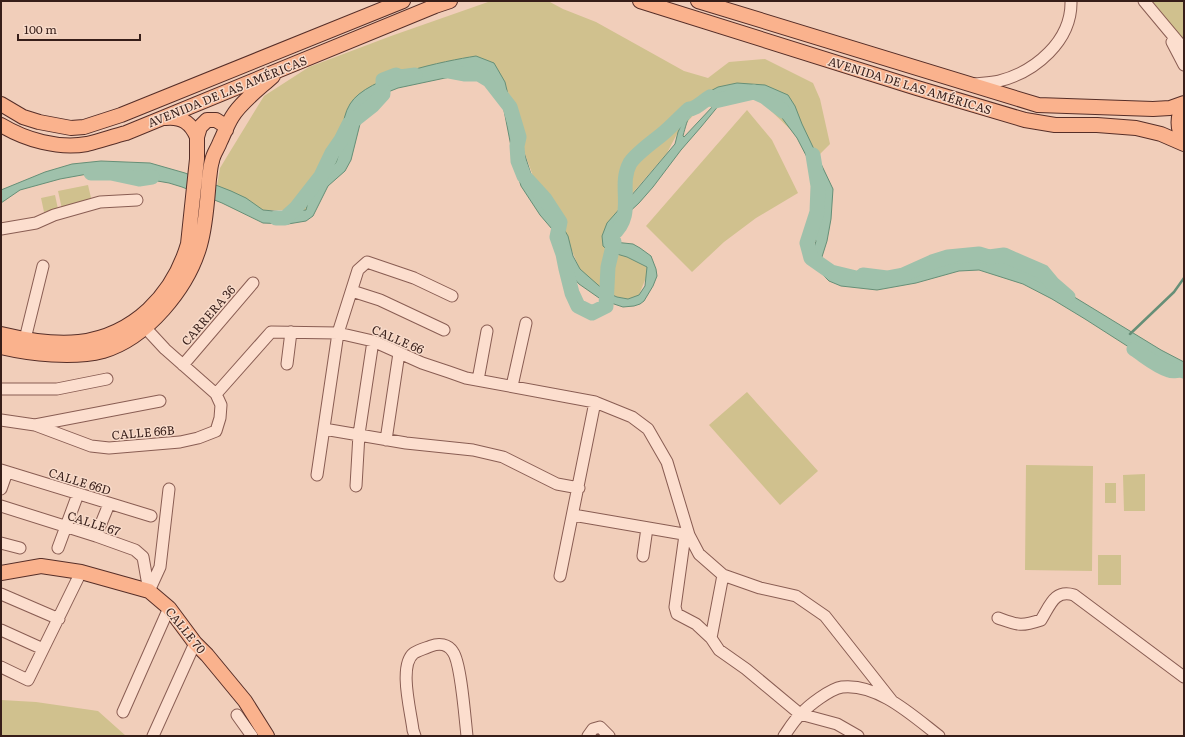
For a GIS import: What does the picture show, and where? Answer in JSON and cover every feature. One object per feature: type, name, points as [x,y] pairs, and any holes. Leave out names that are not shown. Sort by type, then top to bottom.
[{"type":"main road","name":"AVENIDA DE LAS AMÉRICAS","points":[[1,104],[23,117],[39,122],[71,128],[84,127],[121,116],[403,1]]},
{"type":"main road","name":"AVENIDA DE LAS AMÉRICAS","points":[[1,125],[12,132],[32,140],[50,144],[87,144],[120,134],[162,118],[359,36],[450,1]]},
{"type":"main road","name":"AVENIDA DE LAS AMÉRICAS","points":[[640,1],[917,88],[1025,120],[1055,125],[1097,125],[1136,128],[1161,134],[1184,142]]},
{"type":"main road","name":"AVENIDA DE LAS AMÉRICAS","points":[[698,1],[973,84],[1000,87],[1038,105],[1153,109],[1170,108],[1184,104]]},
{"type":"main road","points":[[355,21],[359,25],[359,36]]},
{"type":"main road","points":[[1,346],[22,352],[56,355],[80,354],[102,351],[116,346],[130,338],[171,283],[184,258],[188,244],[197,229],[212,160],[232,116],[282,68]]},
{"type":"main road","points":[[1184,104],[1178,120],[1179,131],[1184,142]]},
{"type":"main road","points":[[162,118],[178,118],[184,120],[193,128],[197,137]]},
{"type":"main road","points":[[197,229],[197,137],[200,127],[207,120],[216,120],[220,122],[224,125],[226,130]]},
{"type":"main road","points":[[1,334],[25,339],[55,342],[78,342],[99,338],[140,323]]},
{"type":"main road","name":"CALLE 70","points":[[1,573],[41,566],[81,572],[149,591],[169,608],[195,643],[245,701],[267,736]]},
{"type":"street","points":[[1000,87],[1038,62],[1052,50],[1062,36],[1068,21],[1071,1]]},
{"type":"street","points":[[1144,1],[1184,49]]},
{"type":"street","points":[[1161,22],[1184,65]]},
{"type":"street","points":[[1,230],[36,223],[54,215],[100,202],[137,200]]},
{"type":"street","points":[[317,475],[338,333],[358,270],[367,262],[414,278],[452,296]]},
{"type":"street","points":[[25,339],[43,266]]},
{"type":"street","name":"CARRERA 36","points":[[183,365],[253,283]]},
{"type":"street","points":[[352,291],[380,300],[444,330]]},
{"type":"street","points":[[140,323],[183,365],[216,394]]},
{"type":"street","points":[[512,386],[526,323]]},
{"type":"street","points":[[478,380],[487,331]]},
{"type":"street","name":"CALLE 66","points":[[216,394],[271,332],[291,332],[338,333],[373,341],[422,363],[478,380],[595,402],[632,417],[648,429],[667,462],[687,535]]},
{"type":"street","points":[[287,364],[291,332]]},
{"type":"street","points":[[356,486],[359,434],[373,341]]},
{"type":"street","points":[[386,440],[399,353]]},
{"type":"street","points":[[1,390],[57,389],[107,380]]},
{"type":"street","name":"CALLE 66B","points":[[35,425],[91,446],[108,448],[180,442],[198,438],[216,431],[220,418],[221,406],[216,394]]},
{"type":"street","points":[[1,420],[35,425],[160,401]]},
{"type":"street","points":[[560,576],[579,488],[595,402]]},
{"type":"street","points":[[324,429],[386,440],[473,450],[491,454],[503,457],[557,484],[579,488]]},
{"type":"street","points":[[1,489],[4,471]]},
{"type":"street","name":"CALLE 66D","points":[[4,471],[151,516]]},
{"type":"street","points":[[149,591],[160,567],[169,489]]},
{"type":"street","points":[[58,548],[78,494]]},
{"type":"street","points":[[96,536],[109,504]]},
{"type":"street","name":"CALLE 67","points":[[1,506],[135,550],[143,557],[149,591]]},
{"type":"street","points":[[573,515],[687,535],[699,554],[723,575],[760,588],[796,596],[825,616],[892,701]]},
{"type":"street","points":[[643,556],[647,528]]},
{"type":"street","points":[[687,535],[675,607],[677,614],[696,624],[711,638],[719,650],[746,669],[800,714],[837,724],[858,736]]},
{"type":"street","points":[[1,543],[20,548]]},
{"type":"street","points":[[1,667],[28,680],[81,572]]},
{"type":"street","points":[[711,638],[723,575]]},
{"type":"street","points":[[1,594],[59,618]]},
{"type":"street","points":[[998,618],[1026,625],[1041,620],[1055,598],[1064,594],[1074,595],[1184,678]]},
{"type":"street","points":[[123,712],[169,608]]},
{"type":"street","points":[[1,630],[43,649]]},
{"type":"street","points":[[153,736],[195,643]]},
{"type":"street","points":[[415,736],[405,676],[406,664],[414,653],[437,644],[447,646],[453,652],[458,663],[467,736]]},
{"type":"street","points":[[856,687],[864,680],[869,672]]},
{"type":"street","points":[[784,736],[800,714],[828,693],[841,688],[856,687],[892,701],[939,736]]},
{"type":"street","points":[[237,715],[252,736]]},
{"type":"street","points":[[588,736],[593,729],[600,727],[609,736]]},
{"type":"shaded area","points":[[548,1],[563,9],[596,22],[684,71],[708,78],[729,62],[765,59],[813,83],[820,99],[830,144],[818,156],[743,84],[710,97],[678,132],[667,153],[613,216],[602,236],[627,257],[647,267],[647,275],[639,295],[628,299],[617,297],[599,286],[585,282],[560,222],[539,193],[519,137],[505,82],[476,56],[349,105],[337,162],[306,210],[263,210],[217,186],[220,168],[264,96],[309,67],[488,2]]},
{"type":"shaded area","points":[[1144,1],[1184,1],[1184,49]]},
{"type":"shaded area","points":[[476,56],[494,63],[505,82],[515,124],[535,187],[554,212],[568,236],[573,256],[580,269],[606,292],[617,297],[628,299],[639,295],[645,286],[647,267],[627,257],[610,252],[603,246],[602,236],[607,223],[675,144],[678,132],[689,109],[701,96],[718,87],[737,83],[765,85],[788,95],[795,106],[833,189],[831,219],[827,241],[821,260],[831,272],[860,279],[877,277],[896,270],[979,254],[1004,255],[1029,265],[1053,284],[1161,350],[1184,362],[1184,377],[1135,351],[1052,299],[1023,284],[979,270],[959,271],[916,283],[877,290],[841,286],[829,281],[814,266],[811,258],[816,241],[810,230],[823,188],[797,138],[782,118],[777,107],[765,97],[754,92],[724,99],[681,150],[653,187],[625,216],[615,229],[612,235],[614,242],[633,244],[640,248],[651,256],[656,269],[657,276],[653,286],[644,301],[634,306],[623,307],[602,300],[579,284],[566,269],[557,237],[540,215],[521,186],[514,162],[503,105],[489,80],[479,74],[464,74],[398,88],[383,94],[368,104],[362,116],[351,160],[345,171],[328,186],[313,216],[306,221],[288,224],[263,223],[222,203],[182,187],[169,183],[111,173],[93,173],[60,179],[20,190],[1,203],[1,190],[45,172],[72,164],[101,161],[150,163],[185,173],[246,198],[263,210],[284,212],[306,210],[315,184],[336,162],[347,110],[359,94],[372,85],[408,71]],"holes":[[[710,97],[715,98],[714,105],[684,137],[687,123],[694,108]]]},
{"type":"shaded area","points":[[747,110],[772,140],[798,193],[756,218],[724,242],[692,272],[646,226]]},
{"type":"shaded area","points":[[88,185],[92,202],[62,209],[58,191]]},
{"type":"shaded area","points":[[55,195],[58,209],[44,212],[41,198]]},
{"type":"shaded area","points":[[747,392],[818,471],[780,505],[709,425]]},
{"type":"shaded area","points":[[1026,465],[1093,466],[1092,571],[1025,570]]},
{"type":"shaded area","points":[[1145,474],[1145,511],[1124,511],[1123,475]]},
{"type":"shaded area","points":[[1105,483],[1116,483],[1116,503],[1105,503]]},
{"type":"shaded area","points":[[1098,555],[1121,555],[1121,585],[1098,585]]},
{"type":"shaded area","points":[[1,700],[36,702],[98,711],[126,736],[1,736]]},
{"type":"waterway","points":[[445,71],[464,74],[479,74],[489,80],[510,107],[519,137],[517,146],[518,161],[524,176],[545,199],[560,222],[557,237],[563,254],[572,293],[578,306],[592,313],[606,306],[608,267],[614,242],[612,235],[624,218],[625,181],[630,163],[636,156],[664,133],[689,109],[692,109],[710,97],[715,101],[754,92],[765,97],[783,111]]},
{"type":"waterway","points":[[276,218],[285,218],[296,208],[321,176],[332,153],[349,124],[373,105],[383,94],[383,80],[396,75],[400,77],[415,75]]},
{"type":"waterway","points":[[813,155],[818,186],[817,212],[807,243],[811,258],[831,272],[860,279],[863,275],[887,278],[903,275],[932,262],[948,257],[979,254],[989,257],[1004,255],[1043,272],[1053,284],[1068,297]]},
{"type":"waterway","points":[[91,173],[111,173],[139,179],[152,177]]},
{"type":"waterway","points":[[1130,334],[1174,292],[1184,278]]},
{"type":"waterway","points":[[1134,349],[1164,368],[1171,371],[1184,371]]}]
